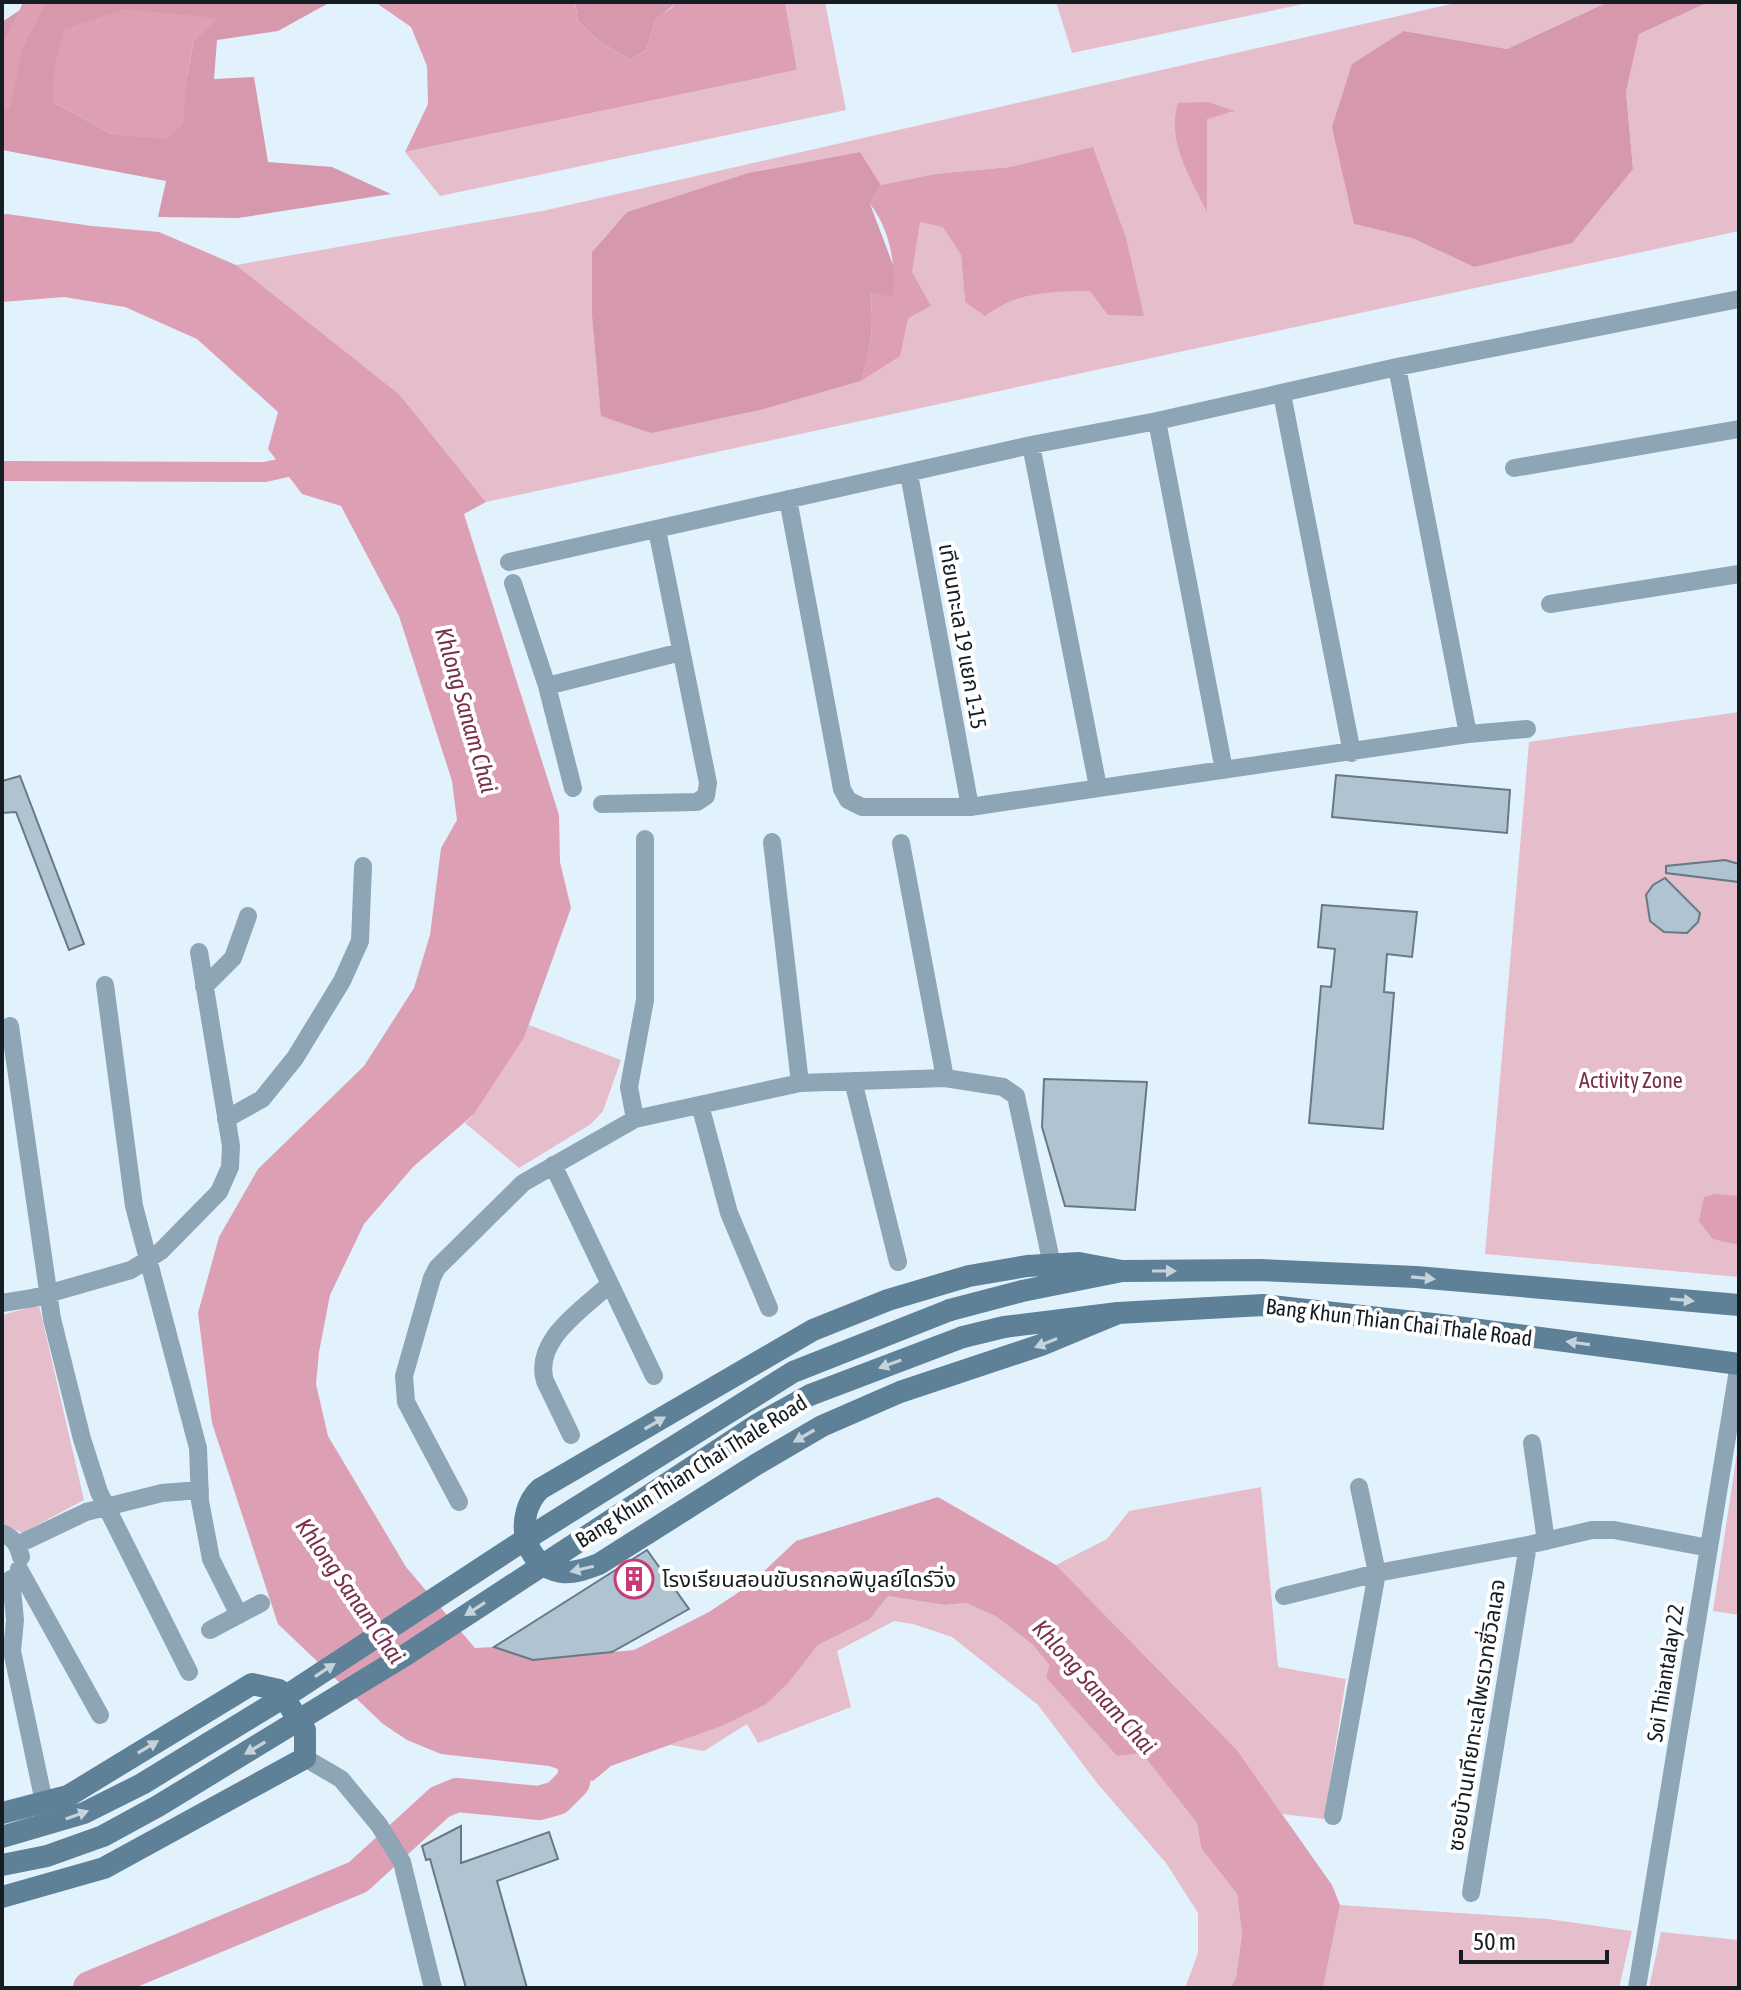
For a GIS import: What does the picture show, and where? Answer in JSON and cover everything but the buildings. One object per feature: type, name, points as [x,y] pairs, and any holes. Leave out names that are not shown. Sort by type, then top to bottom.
[{"type":"main road","points":[[1118,1313],[1041,1345],[900,1392],[822,1426],[599,1564],[576,1572],[559,1571],[534,1555],[526,1542],[523,1529],[529,1500],[540,1489],[813,1330],[888,1300],[969,1276],[1079,1263],[1122,1271]]},
{"type":"main road","name":"Bang Khun Thian Chai Thale Road","points":[[2,1837],[84,1813],[142,1784],[289,1694],[529,1537],[793,1372],[950,1310],[1022,1291],[1122,1271],[1260,1270],[1416,1277],[1739,1305]]},
{"type":"main road","name":"Bang Khun Thian Chai Thale Road","points":[[2,1865],[47,1856],[103,1836],[158,1806],[395,1662],[758,1424],[810,1395],[963,1337],[1004,1327],[1118,1313],[1263,1305],[1739,1364]]},
{"type":"main road","points":[[2,1813],[68,1796],[252,1684],[279,1690],[305,1730],[305,1758],[104,1868],[2,1897]]},
{"type":"street","points":[[509,562],[1031,445],[1157,421],[1397,367],[1739,299]]},
{"type":"street","points":[[1397,367],[1468,734]]},
{"type":"street","points":[[1282,394],[1352,753]]},
{"type":"street","points":[[1157,421],[1224,770]]},
{"type":"street","points":[[1514,468],[1739,429]]},
{"type":"street","points":[[1031,445],[1098,787]]},
{"type":"street","name":"เทียนทะเล 19 แยก 1-15","points":[[909,474],[970,807]]},
{"type":"street","points":[[788,499],[842,789],[848,800],[862,807],[970,807],[1468,734],[1527,729]]},
{"type":"street","points":[[602,804],[697,802],[706,796],[708,783],[657,530]]},
{"type":"street","points":[[1550,604],[1739,574]]},
{"type":"street","points":[[513,583],[547,686],[573,788]]},
{"type":"street","points":[[547,686],[681,652]]},
{"type":"street","points":[[635,1119],[629,1087],[645,1000],[645,839]]},
{"type":"street","points":[[772,842],[800,1083]]},
{"type":"street","points":[[901,843],[945,1078]]},
{"type":"street","points":[[226,1119],[262,1099],[295,1058],[342,981],[360,941],[363,866]]},
{"type":"street","points":[[204,987],[233,958],[248,916]]},
{"type":"street","points":[[2,1303],[49,1294],[131,1270],[161,1251],[219,1192],[230,1167],[231,1146],[199,952]]},
{"type":"street","points":[[105,985],[134,1206],[198,1448],[200,1490],[211,1559],[239,1615]]},
{"type":"street","points":[[10,1026],[52,1319],[82,1439],[107,1507],[189,1672]]},
{"type":"street","points":[[459,1502],[406,1402],[404,1376],[437,1268],[523,1183],[635,1119],[800,1083],[945,1078],[1003,1087],[1016,1096],[1052,1265]]},
{"type":"street","points":[[853,1081],[898,1262]]},
{"type":"street","points":[[700,1105],[729,1213],[769,1308]]},
{"type":"street","points":[[553,1165],[654,1376]]},
{"type":"street","points":[[571,1435],[545,1381],[542,1372],[544,1356],[548,1345],[560,1331],[610,1284]]},
{"type":"street","name":"Soi Thiantalay 22","points":[[1637,1988],[1739,1364]]},
{"type":"street","name":"ซอยบ้านเทียทะเลไพรเวทซี่วิลเลจ","points":[[1471,1893],[1537,1543],[1532,1443]]},
{"type":"street","points":[[1333,1816],[1377,1573],[1359,1487]]},
{"type":"street","points":[[17,1545],[86,1512],[162,1493],[200,1490]]},
{"type":"street","name":"ซอยบ้านเทียทะเลไพรเวทซี่วิลเลจ","points":[[1284,1596],[1377,1573],[1592,1530],[1614,1530],[1709,1548]]},
{"type":"street","points":[[2,1533],[17,1545],[21,1557],[11,1577],[15,1620],[7,1645],[44,1802]]},
{"type":"street","points":[[11,1577],[100,1715]]},
{"type":"street","points":[[210,1630],[261,1603]]},
{"type":"street","points":[[305,1758],[341,1779],[379,1825],[402,1862],[433,1988]]},
{"type":"green space","points":[[785,2],[825,2],[846,110],[440,196],[405,152],[797,70]]},
{"type":"green space","points":[[1056,2],[1313,2],[1072,53]]},
{"type":"green space","points":[[1460,2],[1608,2],[1507,49],[1404,31],[1354,224],[1412,238],[1474,267],[1633,169],[1626,92],[1639,34],[1709,2],[1739,2],[1739,231],[486,502],[399,394],[236,265],[547,210]],"holes":[[[1178,103],[1233,112],[1207,118],[1207,210]],[[1092,148],[1106,189],[1091,291],[1043,291],[1001,304],[965,302],[961,255],[943,226],[920,221],[911,272],[861,381],[764,409],[602,415],[593,314],[592,252],[627,212],[748,173],[860,152],[881,185],[934,174],[1010,167]]]},
{"type":"green space","name":"Activity Zone","points":[[1739,712],[1739,1277],[1485,1254],[1529,742]]},
{"type":"green space","points":[[529,1025],[621,1060],[603,1111],[591,1124],[519,1168],[465,1123],[524,1038]]},
{"type":"green space","points":[[39,1305],[84,1500],[22,1533],[2,1523],[2,1315]]},
{"type":"green space","points":[[1739,1440],[1739,1615],[1713,1611]]},
{"type":"green space","points":[[1261,1487],[1278,1667],[1346,1679],[1324,1819],[1282,1814],[1237,1750],[1056,1565],[1107,1539],[1129,1511]]},
{"type":"green space","points":[[888,1596],[944,1605],[966,1603],[997,1617],[1033,1645],[1049,1665],[1046,1678],[1117,1756],[1142,1752],[1197,1823],[1201,1848],[1237,1894],[1242,1932],[1236,1978],[1230,1988],[1185,1988],[1198,1953],[1198,1913],[1166,1863],[1097,1783],[1038,1705],[952,1637],[894,1621],[837,1651],[851,1707],[758,1743],[747,1724],[704,1751],[670,1745],[722,1726],[789,1682],[818,1645],[870,1619]]},
{"type":"green space","points":[[1340,1905],[1548,1919],[1632,1931],[1619,1988],[1323,1988]]},
{"type":"green space","points":[[1661,1932],[1739,1940],[1739,1988],[1649,1988]]},
{"type":"shaded area","points":[[23,2],[342,2],[327,4],[278,31],[217,40],[214,79],[254,77],[268,162],[332,167],[391,194],[238,218],[158,217],[166,181],[2,150],[2,22],[20,10]],"holes":[[[218,18],[194,40],[187,77],[114,135],[53,102]]]},
{"type":"shaded area","points":[[575,2],[674,2],[655,19],[647,49],[631,60],[600,42],[578,21]]},
{"type":"shaded area","points":[[1608,2],[1709,2],[1639,34],[1626,92],[1633,169],[1572,243],[1474,267],[1412,238],[1354,224],[1332,127],[1352,64],[1404,31],[1507,49]]},
{"type":"shaded area","points":[[860,152],[881,185],[870,204],[895,270],[894,298],[870,293],[871,338],[861,381],[764,409],[651,433],[601,416],[592,314],[592,252],[627,212],[748,173]]},
{"type":"water","points":[[375,2],[575,2],[578,21],[600,42],[631,60],[647,49],[655,18],[673,7],[674,2],[785,2],[797,70],[405,152],[428,104],[427,66],[411,27]]},
{"type":"water","points":[[124,9],[219,18],[194,40],[183,124],[167,139],[114,135],[53,102],[54,68],[64,29]]},
{"type":"water","points":[[1208,102],[1235,111],[1207,119],[1207,212],[1182,159],[1175,117],[1178,103]]},
{"type":"water","points":[[1093,147],[1126,238],[1144,316],[1108,315],[1090,291],[1022,298],[985,316],[965,302],[961,255],[943,227],[920,222],[912,272],[931,306],[908,318],[900,356],[861,381],[871,337],[870,293],[894,297],[890,248],[883,225],[870,204],[881,185],[934,174],[1010,167]]},
{"type":"water","name":"Khlong Sanam Chai","points":[[2,215],[159,232],[236,265],[399,394],[486,502],[464,514],[559,815],[560,862],[571,908],[524,1038],[474,1114],[413,1167],[364,1224],[330,1295],[316,1384],[328,1436],[406,1567],[475,1648],[494,1647],[534,1660],[634,1650],[709,1612],[748,1586],[796,1541],[938,1497],[1056,1565],[1237,1750],[1332,1885],[1340,1905],[1323,1988],[1230,1988],[1236,1978],[1242,1933],[1237,1894],[1201,1848],[1197,1823],[1142,1753],[1117,1756],[1046,1678],[1049,1665],[1033,1645],[997,1617],[966,1603],[944,1605],[888,1596],[870,1619],[818,1645],[789,1682],[766,1704],[722,1726],[611,1766],[593,1781],[549,1766],[441,1754],[407,1740],[383,1724],[278,1624],[212,1423],[198,1313],[219,1237],[258,1169],[364,1066],[414,988],[430,935],[441,848],[457,820],[452,781],[399,616],[341,506],[302,494],[268,449],[278,412],[197,339],[125,307],[64,297],[2,302]]},
{"type":"water","points":[[1716,1194],[1739,1196],[1739,1245],[1713,1239],[1699,1221],[1704,1197]]},
{"type":"waterway","points":[[2,101],[12,47],[35,2]]},
{"type":"waterway","points":[[2,471],[265,472],[309,462]]},
{"type":"waterway","points":[[90,1988],[358,1877],[440,1802],[457,1795],[539,1803],[557,1798],[573,1782],[584,1731]]},
{"type":"place","name":"โรงเรียนสอนขับรถกอพิบูลย์ไดร์วิ่ง","points":[[634,1579]]}]
